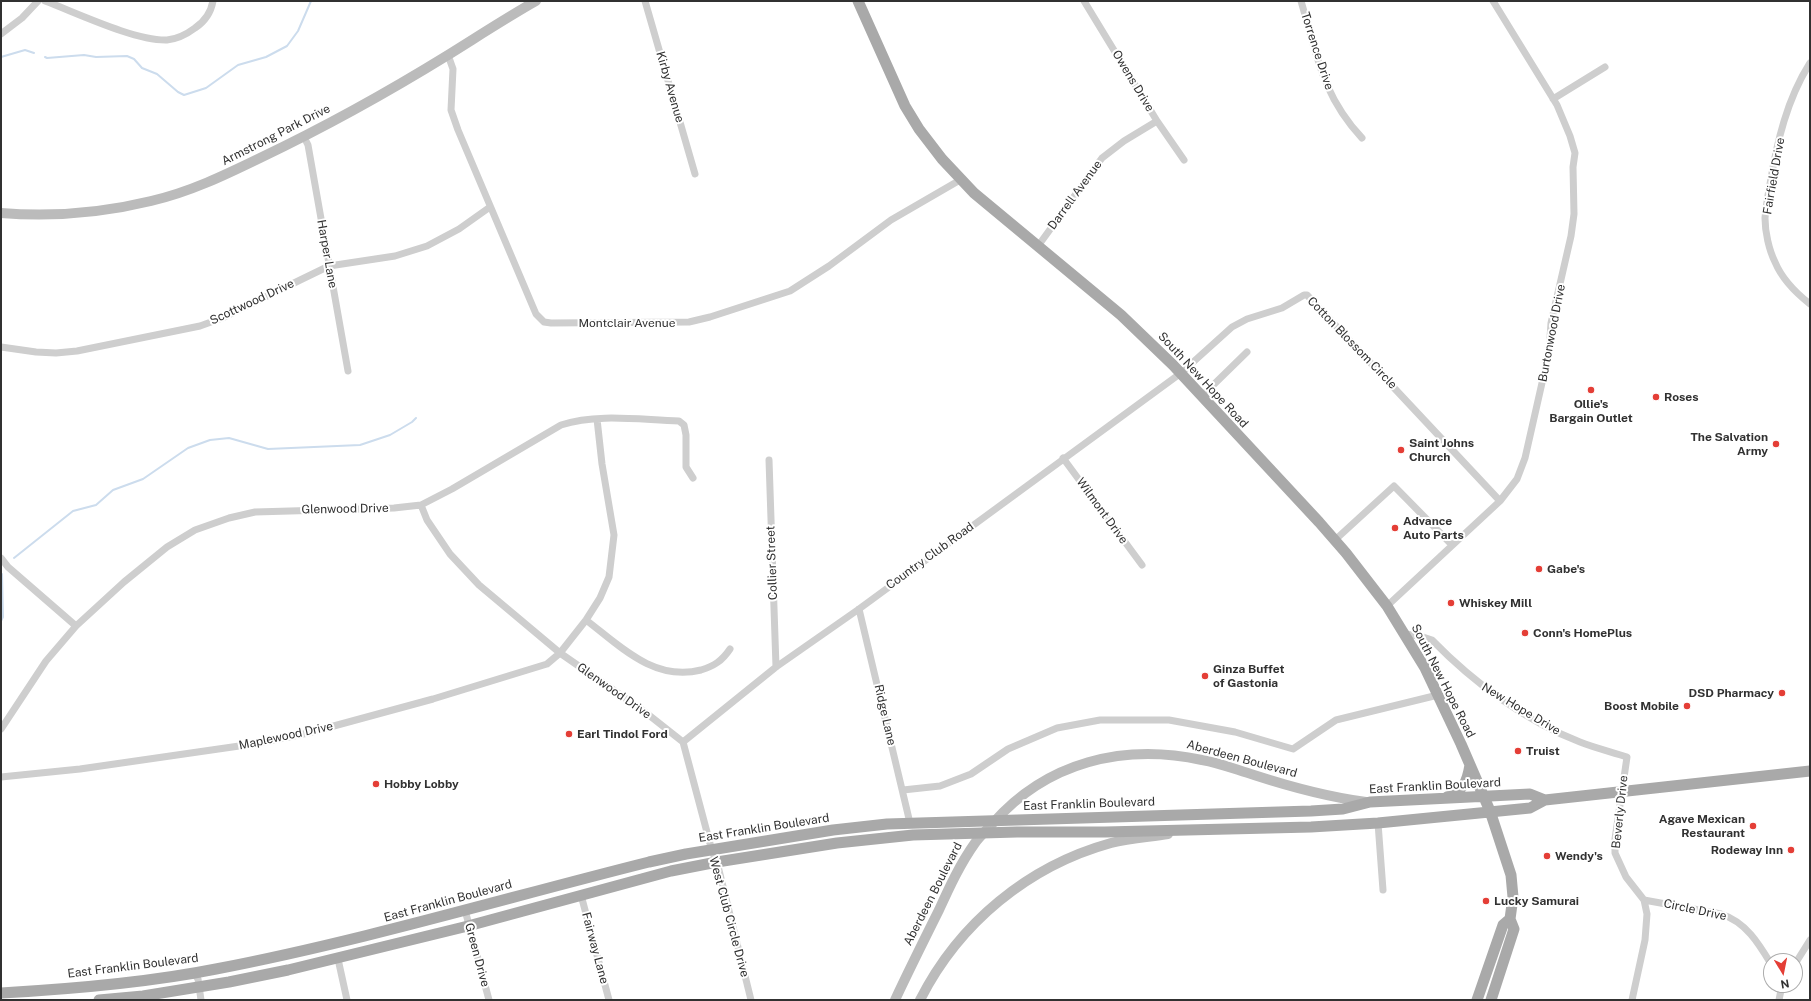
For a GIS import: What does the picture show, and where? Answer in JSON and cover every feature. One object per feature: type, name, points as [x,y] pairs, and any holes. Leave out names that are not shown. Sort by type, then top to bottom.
[{"type":"main road","name":"Armstrong Park Drive","points":[[1,213],[31,215],[75,213],[117,208],[151,201],[214,181],[304,137],[448,55],[536,1]]},
{"type":"main road","name":"South New Hope Road","points":[[858,1],[905,106],[934,149],[960,180],[1121,315],[1181,373],[1335,540],[1387,606],[1406,634],[1438,696],[1490,811],[1511,875],[1513,897],[1510,918]]},
{"type":"main road","name":"Aberdeen Boulevard","points":[[895,1000],[944,900],[975,842],[1018,797],[1072,767],[1108,756],[1125,754],[1153,753],[1177,755],[1203,760],[1291,787],[1353,800],[1370,802]]},
{"type":"main road","points":[[1442,799],[1460,790],[1468,778],[1470,764]]},
{"type":"main road","name":"East Franklin Boulevard","points":[[99,1000],[143,996],[200,987],[338,959],[468,926],[671,871],[717,862],[851,841],[913,835],[1311,827],[1530,808],[1545,800],[1810,771]]},
{"type":"main road","name":"East Franklin Boulevard","points":[[1,993],[89,986],[215,970],[387,932],[649,862],[832,830],[910,823],[968,820],[1311,811],[1343,808],[1370,802],[1530,794],[1545,800]]},
{"type":"main road","points":[[920,1000],[943,961],[967,932],[996,903],[1026,882],[1065,860],[1091,849],[1114,843],[1199,829]]},
{"type":"main road","points":[[1477,1000],[1503,925],[1510,918],[1514,925],[1513,935],[1491,1000]]},
{"type":"street","points":[[1,34],[22,18],[38,1]]},
{"type":"street","points":[[45,1],[134,35],[168,40],[179,38],[199,26],[212,7],[213,1]]},
{"type":"street","name":"Kirby Avenue","points":[[645,1],[695,174]]},
{"type":"street","name":"Owens Drive","points":[[1084,1],[1157,121],[1184,160]]},
{"type":"street","name":"Torrence Drive","points":[[1301,1],[1318,63],[1332,98],[1347,121],[1362,138]]},
{"type":"street","name":"Burtonwood Drive","points":[[1387,606],[1500,501],[1516,479],[1525,458],[1549,352],[1551,323],[1563,276],[1574,214],[1573,167],[1575,153],[1565,123],[1553,99],[1494,1]]},
{"type":"street","name":"Montclair Avenue","points":[[448,55],[452,69],[451,110],[458,130],[534,309],[544,322],[674,324],[700,320],[790,291],[829,266],[891,220],[960,180]]},
{"type":"street","name":"Fairfield Drive","points":[[1810,63],[1789,106],[1772,172],[1765,218],[1766,229],[1775,262],[1794,291],[1810,304]]},
{"type":"street","points":[[1553,99],[1605,67]]},
{"type":"street","name":"Darrell Avenue","points":[[1038,246],[1102,158],[1124,140],[1157,121]]},
{"type":"street","name":"Harper Lane","points":[[304,137],[308,146],[348,371]]},
{"type":"street","name":"Scottwood Drive","points":[[1,347],[43,352],[77,351],[176,332],[222,318],[329,266],[395,256],[427,246],[459,230],[490,207]]},
{"type":"street","name":"Cotton Blossom Circle","points":[[1181,373],[1222,335],[1239,323],[1282,308],[1307,295],[1500,501]]},
{"type":"street","points":[[1202,396],[1247,352]]},
{"type":"street","name":"Country Club Road","points":[[683,742],[776,667],[1181,373]]},
{"type":"street","name":"Maplewood Drive","points":[[1,777],[80,770],[260,743],[308,733],[433,699],[547,664],[560,653],[586,620],[600,598],[610,577],[614,535],[602,464],[597,419]]},
{"type":"street","points":[[421,505],[452,489],[561,425],[578,420],[678,421],[684,425],[686,435],[686,467],[693,478]]},
{"type":"street","name":"Wilmont Drive","points":[[1063,458],[1142,565]]},
{"type":"street","name":"Collier Street","points":[[769,460],[776,667]]},
{"type":"street","points":[[1335,540],[1394,486],[1452,545]]},
{"type":"street","name":"Glenwood Drive","points":[[1,729],[46,661],[76,626],[124,582],[167,547],[195,530],[229,518],[262,512],[394,508],[421,505],[427,520],[450,554],[479,586],[560,653],[645,712],[683,742]]},
{"type":"street","points":[[1,558],[8,567],[76,626]]},
{"type":"street","name":"Ridge Lane","points":[[859,608],[910,823]]},
{"type":"street","points":[[586,620],[636,658],[653,667],[670,672],[689,673],[710,667],[724,659],[730,649]]},
{"type":"street","name":"New Hope Drive","points":[[1406,634],[1432,640],[1476,682],[1537,721],[1580,742],[1627,757]]},
{"type":"street","points":[[903,790],[940,786],[971,774],[1008,749],[1057,728],[1100,720],[1138,719],[1182,722],[1235,732],[1293,749],[1336,720],[1438,696]]},
{"type":"street","name":"West Club Circle Drive","points":[[683,742],[712,850],[717,862],[751,1000]]},
{"type":"street","name":"Beverly Drive","points":[[1627,757],[1615,839],[1615,853],[1626,877],[1644,900]]},
{"type":"street","points":[[1378,822],[1383,890]]},
{"type":"street","name":"Fairway Lane","points":[[581,895],[609,1000]]},
{"type":"street","points":[[1632,1000],[1645,940],[1647,914],[1644,900]]},
{"type":"street","name":"Circle Drive","points":[[1644,900],[1721,914],[1733,918],[1751,935],[1763,953]]},
{"type":"street","name":"Green Drive","points":[[465,910],[468,926],[489,1000]]},
{"type":"street","points":[[1802,953],[1810,940]]},
{"type":"street","points":[[338,959],[347,1000]]},
{"type":"street","points":[[194,972],[198,979],[202,1000]]},
{"type":"waterway","points":[[45,57],[84,55],[96,57],[127,56],[134,59],[142,68],[157,74],[178,92],[184,95],[206,88],[238,65],[266,57],[287,46],[298,31],[311,1]]},
{"type":"waterway","points":[[1,57],[25,50],[34,53]]},
{"type":"waterway","points":[[14,558],[73,511],[96,505],[113,490],[143,479],[188,448],[210,440],[229,438],[268,449],[360,445],[390,435],[416,418]]},
{"type":"waterway","points":[[1,621],[3,617],[2,574]]},
{"type":"place","name":"Ollie's Bargain Outlet","points":[[1591,390]]},
{"type":"place","name":"Roses","points":[[1656,397]]},
{"type":"place","name":"The Salvation Army","points":[[1776,444]]},
{"type":"place","name":"Saint Johns Church","points":[[1401,450]]},
{"type":"place","name":"Advance Auto Parts","points":[[1395,528]]},
{"type":"place","name":"Gabe's","points":[[1539,569]]},
{"type":"place","name":"Whiskey Mill","points":[[1451,603]]},
{"type":"place","name":"Conn's HomePlus","points":[[1525,633]]},
{"type":"place","name":"Ginza Buffet of Gastonia","points":[[1205,676]]},
{"type":"place","name":"DSD Pharmacy","points":[[1782,693]]},
{"type":"place","name":"Boost Mobile","points":[[1687,706]]},
{"type":"place","name":"Earl Tindol Ford","points":[[569,734]]},
{"type":"place","name":"Truist","points":[[1518,751]]},
{"type":"place","name":"Hobby Lobby","points":[[376,784]]},
{"type":"place","name":"Agave Mexican Restaurant","points":[[1753,826]]},
{"type":"place","name":"Rodeway Inn","points":[[1791,850]]},
{"type":"place","name":"Wendy's","points":[[1547,856]]},
{"type":"place","name":"Lucky Samurai","points":[[1486,901]]}]
